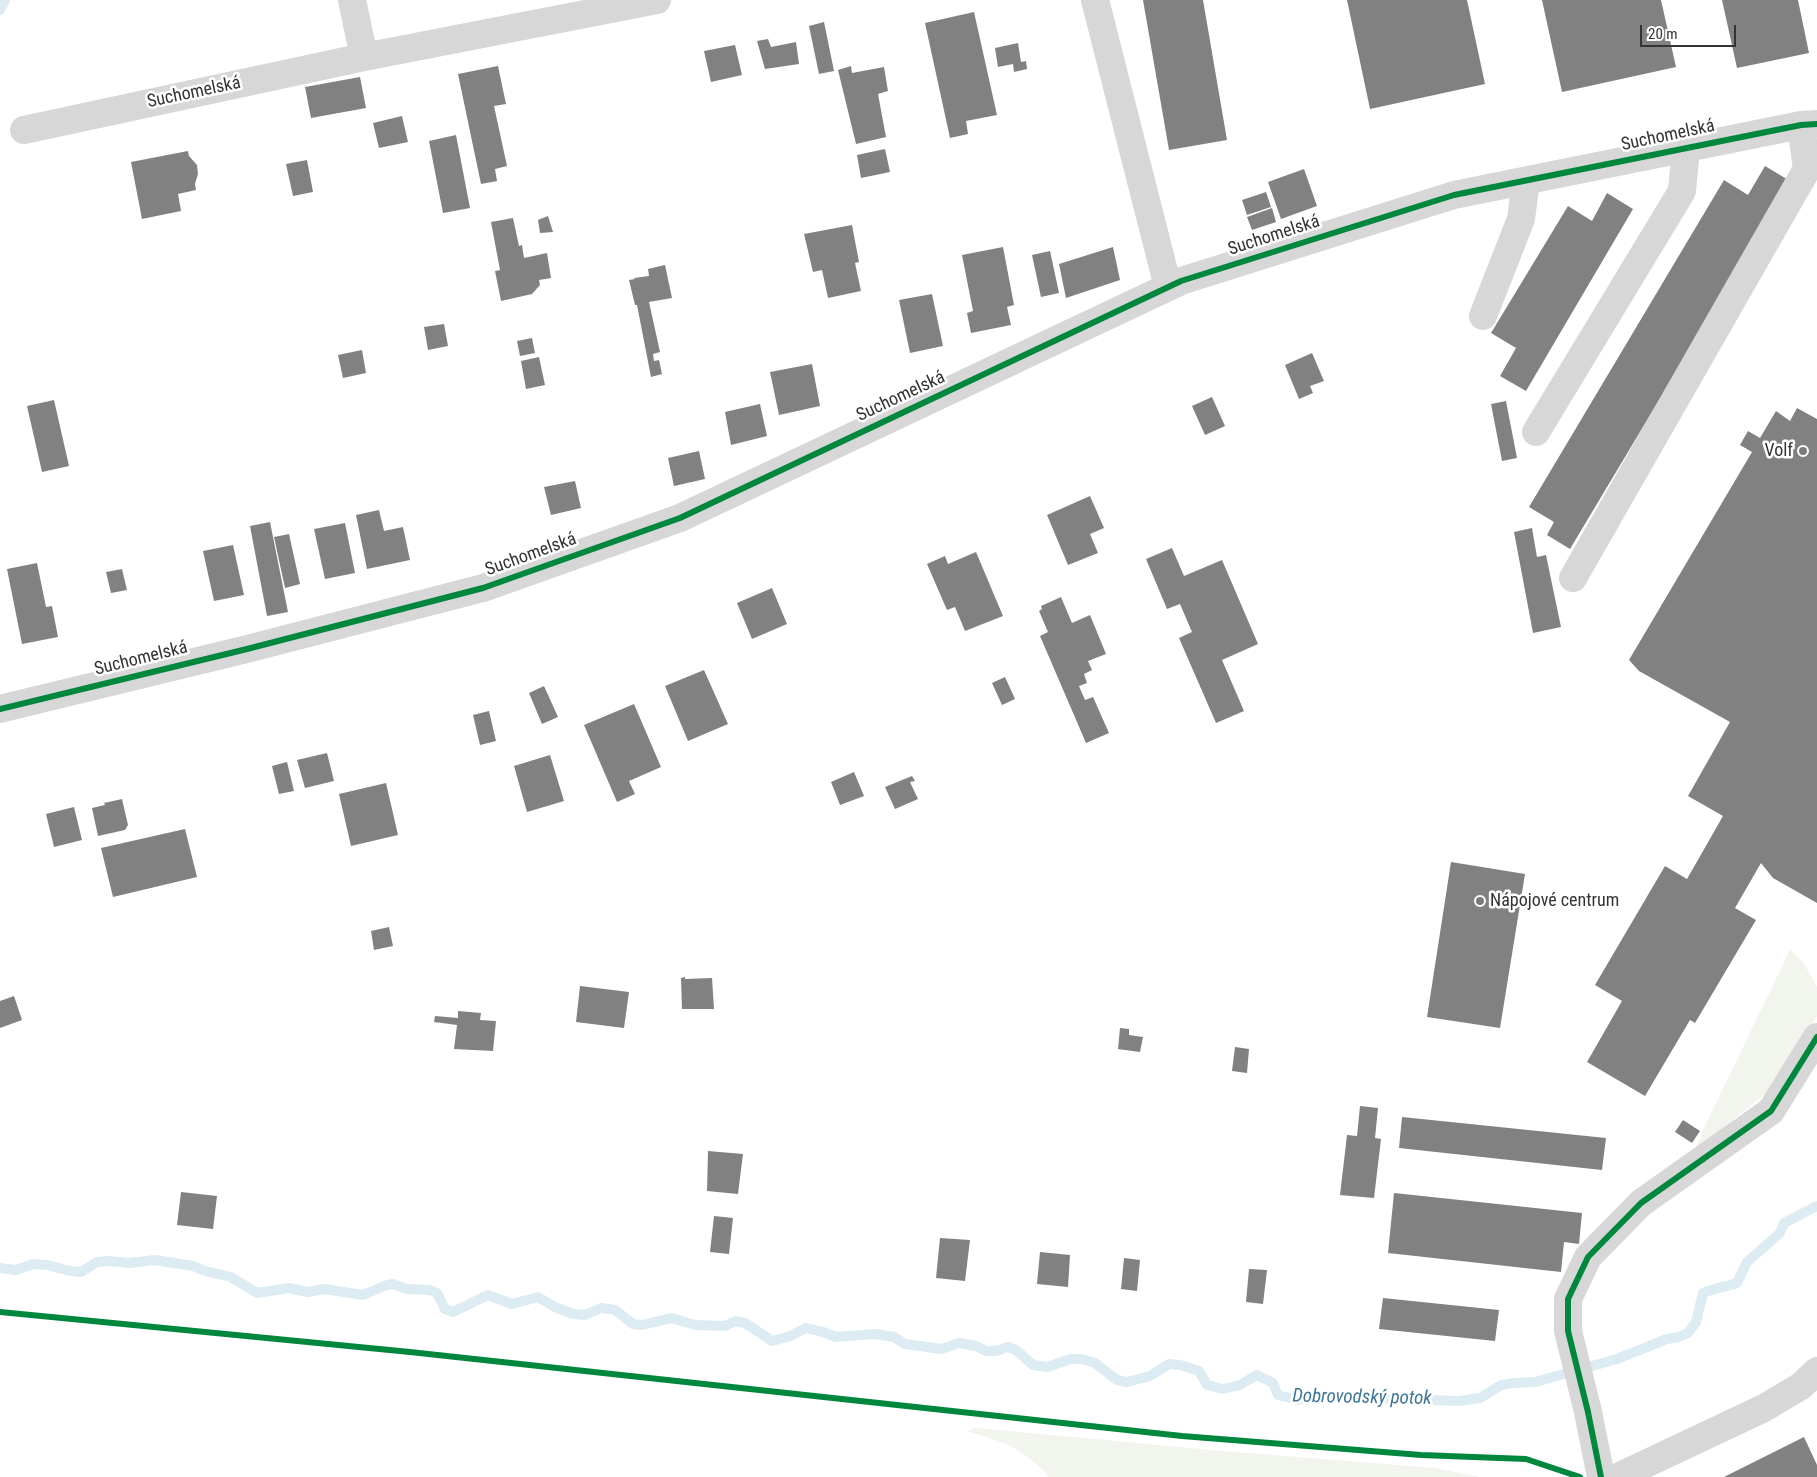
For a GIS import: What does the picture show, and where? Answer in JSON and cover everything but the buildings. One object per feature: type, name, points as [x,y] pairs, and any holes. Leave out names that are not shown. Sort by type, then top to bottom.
[{"type":"street","points":[[352,0],[364,56]]},
{"type":"street","name":"Suchomelská","points":[[24,130],[364,56],[658,0]]},
{"type":"street","points":[[1095,0],[1168,287]]},
{"type":"street","points":[[1573,578],[1807,169],[1809,124]]},
{"type":"street","name":"Suchomelská","points":[[0,709],[238,651],[483,588],[670,522],[1181,281],[1454,195],[1809,124]]},
{"type":"street","points":[[1536,432],[1682,191],[1686,148]]},
{"type":"street","points":[[1483,316],[1521,219],[1526,181]]},
{"type":"street","points":[[1601,1477],[1588,1412],[1568,1331],[1568,1299],[1588,1257],[1641,1203],[1771,1111],[1817,1037]]},
{"type":"street","points":[[1618,1477],[1764,1408],[1801,1386],[1817,1372]]},
{"type":"shaded area","points":[[1790,950],[1803,962],[1817,987],[1817,1016],[1769,1091],[1695,1150],[1704,1128]]},
{"type":"shaded area","points":[[976,1428],[1435,1468],[1480,1477],[1048,1477],[1037,1464],[1010,1446],[966,1431]]},
{"type":"waterway","points":[[0,10],[5,0]]},
{"type":"waterway","name":"Dobrovodský potok","points":[[0,1268],[16,1270],[33,1264],[81,1272],[97,1262],[130,1263],[155,1260],[193,1266],[231,1277],[257,1293],[289,1288],[308,1292],[324,1289],[363,1295],[393,1284],[407,1289],[430,1290],[437,1293],[445,1309],[453,1312],[488,1295],[512,1304],[538,1297],[555,1307],[573,1314],[585,1315],[601,1308],[615,1310],[633,1324],[642,1325],[671,1318],[696,1325],[725,1326],[736,1321],[745,1323],[772,1341],[790,1336],[806,1328],[836,1337],[875,1334],[894,1337],[905,1344],[942,1349],[959,1343],[976,1346],[986,1351],[996,1351],[1008,1347],[1016,1350],[1033,1365],[1047,1367],[1071,1359],[1082,1359],[1095,1363],[1117,1380],[1127,1382],[1150,1376],[1169,1364],[1180,1365],[1199,1371],[1207,1385],[1223,1389],[1240,1385],[1257,1375],[1273,1383],[1278,1395],[1298,1400],[1309,1396],[1459,1401],[1480,1398],[1501,1385],[1535,1382],[1617,1359],[1667,1339],[1688,1333],[1696,1322],[1703,1293],[1737,1283],[1747,1262],[1780,1233],[1784,1223],[1817,1206]]},
{"type":"cycle path","points":[[0,709],[247,649],[483,588],[680,518],[1181,281],[1454,195],[1801,125],[1817,124]]},
{"type":"cycle path","points":[[1601,1477],[1588,1412],[1568,1331],[1568,1299],[1588,1257],[1641,1203],[1771,1111],[1817,1037]]},
{"type":"cycle path","points":[[0,1312],[410,1352],[1182,1436],[1421,1455],[1526,1459],[1580,1477]]},
{"type":"place","name":"Volf","points":[[1803,451]]},
{"type":"place","name":"Nápojové centrum","points":[[1480,901]]}]
